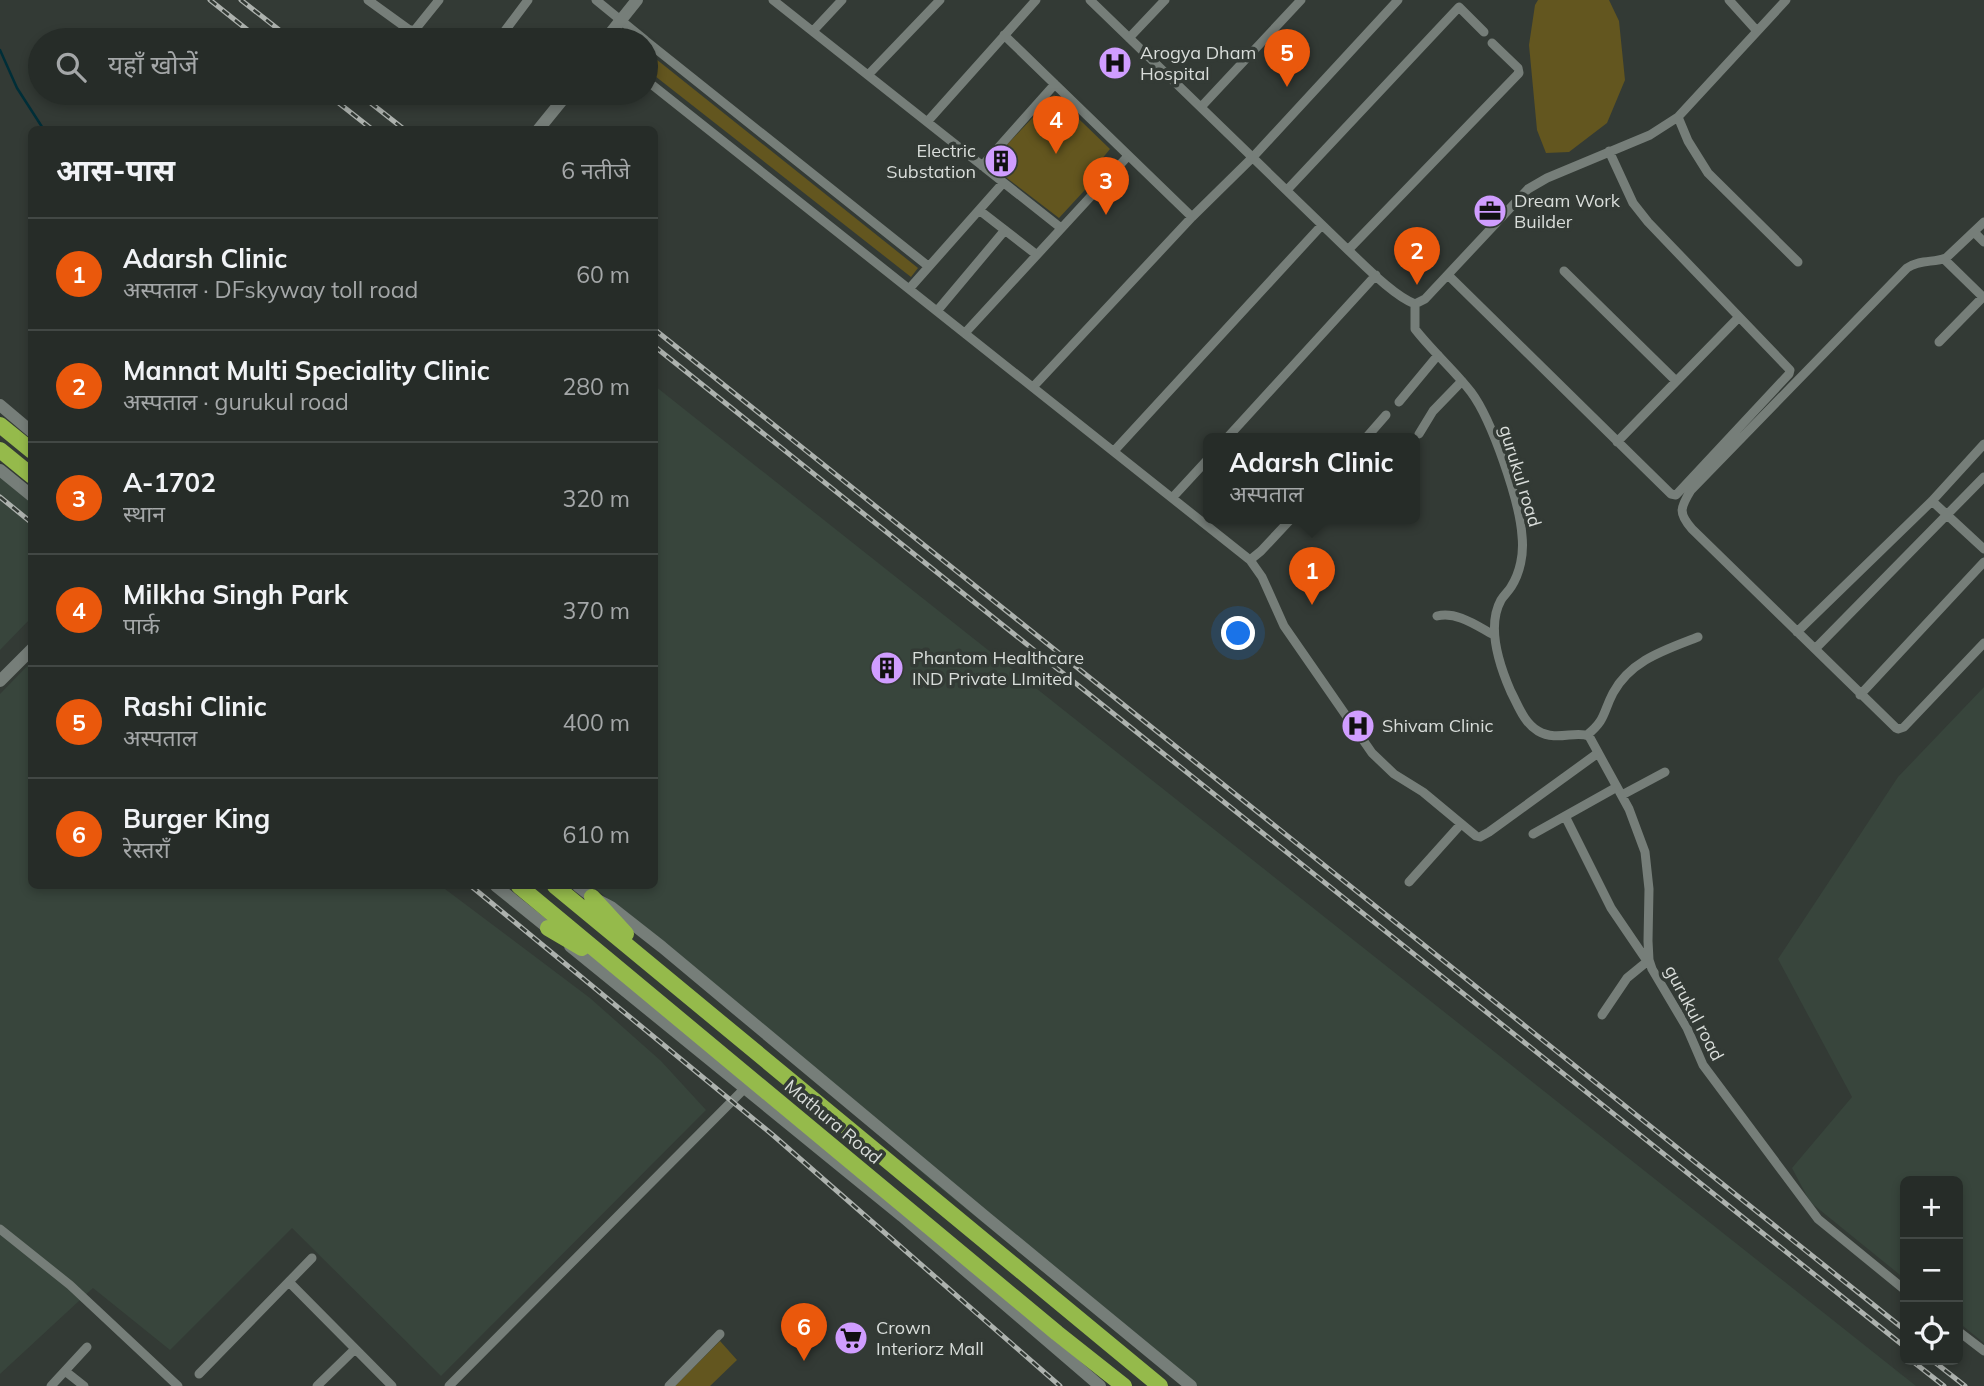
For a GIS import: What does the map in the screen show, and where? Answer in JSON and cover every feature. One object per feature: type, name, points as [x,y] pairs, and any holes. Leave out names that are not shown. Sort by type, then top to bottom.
[{"type":"highway","points":[[0,425],[28,449]]},
{"type":"highway","points":[[0,450],[28,473]]},
{"type":"highway","name":"Mathura Road","points":[[523,889],[1124,1386]]},
{"type":"highway","name":"Mathura Road","points":[[561,889],[587,903],[652,965],[1160,1386]]},
{"type":"highway","points":[[548,928],[618,968]]},
{"type":"highway","points":[[1084,1354],[1110,1386]]},
{"type":"main road","points":[[615,28],[637,0]]},
{"type":"main road","points":[[541,126],[558,105]]},
{"type":"main road","points":[[0,405],[28,429]]},
{"type":"main road","points":[[0,470],[28,493]]},
{"type":"main road","points":[[0,681],[28,653]]},
{"type":"main road","points":[[500,889],[964,1268],[1100,1386]]},
{"type":"main road","points":[[580,889],[587,903],[611,907],[662,947],[1191,1386]]},
{"type":"street","points":[[368,0],[407,28]]},
{"type":"street","points":[[416,28],[439,0]]},
{"type":"street","points":[[507,28],[528,0]]},
{"type":"street","points":[[596,0],[630,28]]},
{"type":"street","points":[[774,0],[1061,229]]},
{"type":"street","points":[[813,31],[842,0]]},
{"type":"street","points":[[868,75],[940,0]]},
{"type":"street","points":[[927,121],[1036,0]]},
{"type":"street","points":[[1090,0],[1348,250],[1415,304],[1425,299],[1528,189],[1547,178],[1650,135],[1678,117],[1786,0]]},
{"type":"street","points":[[1129,38],[1165,0]]},
{"type":"street","points":[[1201,107],[1301,0]]},
{"type":"street","points":[[1033,387],[1398,0]]},
{"type":"street","points":[[1729,0],[1757,30]]},
{"type":"street","points":[[1287,190],[1459,8],[1484,32]]},
{"type":"street","points":[[1004,35],[1192,217]]},
{"type":"street","points":[[1348,250],[1519,73],[1518,68],[1492,43]]},
{"type":"street","points":[[658,51],[928,266]]},
{"type":"street","points":[[982,166],[1055,84]]},
{"type":"street","points":[[658,90],[1203,522]]},
{"type":"street","points":[[1678,117],[1688,141],[1708,173],[1798,262]]},
{"type":"street","points":[[1448,275],[1671,494],[1678,494],[1790,369],[1640,213],[1609,151]]},
{"type":"street","points":[[965,333],[1128,156]]},
{"type":"street","points":[[909,289],[1003,183]]},
{"type":"street","points":[[979,210],[1037,255]]},
{"type":"street","points":[[1984,222],[1944,259],[1925,261],[1907,268],[1691,490],[1681,510],[1692,529],[1896,728],[1900,729],[1984,643]]},
{"type":"street","points":[[1114,451],[1322,225]]},
{"type":"street","points":[[937,311],[1005,230]]},
{"type":"street","points":[[1974,232],[1984,242]]},
{"type":"street","points":[[1939,342],[1983,297],[1944,259]]},
{"type":"street","points":[[1564,271],[1676,381]]},
{"type":"street","points":[[1231,433],[1376,275]]},
{"type":"street","name":"gurukul road","points":[[1415,304],[1415,329],[1477,400],[1487,420],[1506,471],[1521,528],[1523,545],[1520,566],[1498,607],[1494,635],[1499,659],[1510,688],[1529,723],[1536,730],[1554,736],[1587,735],[1619,791],[1637,827],[1645,852],[1648,870],[1648,960],[1687,1028],[1703,1065],[1818,1219],[1900,1286]]},
{"type":"street","points":[[1617,442],[1739,317]]},
{"type":"street","points":[[1399,402],[1438,355]]},
{"type":"street","points":[[1420,433],[1433,411],[1462,382]]},
{"type":"street","points":[[1370,433],[1386,415]]},
{"type":"street","points":[[1797,632],[1933,500],[1984,444]]},
{"type":"street","points":[[1173,497],[1203,464]]},
{"type":"street","points":[[1815,649],[1984,477]]},
{"type":"street","points":[[1933,500],[1984,549]]},
{"type":"street","points":[[1206,524],[1250,560],[1259,572],[1276,614],[1372,753],[1394,774],[1423,792],[1476,836],[1480,837],[1489,832],[1598,753]]},
{"type":"street","points":[[1250,560],[1286,524]]},
{"type":"street","points":[[1860,695],[1984,562]]},
{"type":"street","points":[[1437,616],[1450,615],[1460,618],[1494,635]]},
{"type":"street","points":[[1587,735],[1600,723],[1613,692],[1638,663],[1699,637]]},
{"type":"street","points":[[1533,834],[1565,816],[1665,772]]},
{"type":"street","points":[[1565,816],[1611,908],[1648,960],[1622,984],[1602,1015]]},
{"type":"street","points":[[1409,882],[1461,824]]},
{"type":"street","points":[[449,1386],[746,1088]]},
{"type":"street","points":[[0,1229],[70,1285],[178,1386]]},
{"type":"street","points":[[199,1374],[312,1258]]},
{"type":"street","points":[[289,1282],[392,1386]]},
{"type":"street","points":[[669,1386],[720,1334]]},
{"type":"street","points":[[1963,1335],[1984,1351]]},
{"type":"street","points":[[51,1386],[87,1347]]},
{"type":"street","points":[[317,1386],[355,1349]]},
{"type":"street","points":[[65,1371],[85,1386]]},
{"type":"shaded area","points":[[1538,0],[1609,0],[1619,21],[1625,80],[1607,123],[1569,152],[1546,153],[1537,130],[1529,45]]},
{"type":"shaded area","points":[[658,61],[918,268],[911,277],[658,78]]},
{"type":"shaded area","points":[[1054,95],[1110,149],[1101,160],[1107,166],[1059,218],[999,172],[1011,158],[1002,150]]},
{"type":"shaded area","points":[[658,388],[1916,1386],[1184,1386],[934,1183],[596,889],[658,889]]},
{"type":"shaded area","points":[[0,470],[28,493],[28,621],[0,650]]},
{"type":"shaded area","points":[[28,665],[28,889],[445,889],[590,998],[661,1061],[706,1110],[441,1376],[292,1228],[170,1350],[93,1288],[0,1374],[0,694]]},
{"type":"shaded area","points":[[1984,687],[1984,1343],[1963,1326],[1963,1176],[1900,1176],[1900,1275],[1810,1202],[1792,1168],[1852,1097],[1778,959],[1898,777]]},
{"type":"shaded area","points":[[720,1341],[737,1360],[710,1386],[675,1386]]},
{"type":"waterway","points":[[0,50],[17,88],[41,126]]},
{"type":"railway","points":[[210,0],[245,28]]},
{"type":"railway","points":[[241,0],[277,28]]},
{"type":"railway","points":[[341,105],[368,126]]},
{"type":"railway","points":[[373,105],[400,126]]},
{"type":"railway","points":[[658,332],[1900,1326]]},
{"type":"railway","points":[[658,349],[1900,1343]]},
{"type":"railway","points":[[0,497],[28,520]]},
{"type":"railway","points":[[475,889],[774,1136],[1060,1386]]},
{"type":"railway","points":[[1917,1365],[1944,1386]]},
{"type":"railway","points":[[1938,1365],[1965,1386]]},
{"type":"place","name":"Arogya Dham Hospital","points":[[1115,63]]},
{"type":"place","name":"Rashi Clinic","points":[[1287,87]]},
{"type":"place","name":"Milkha Singh Park","points":[[1056,154]]},
{"type":"place","name":"Electric Substation","points":[[1001,161]]},
{"type":"place","name":"Dream Work Builder","points":[[1490,211]]},
{"type":"place","name":"A-1702","points":[[1106,215]]},
{"type":"place","name":"Mannat Multi Speciality Clinic","points":[[1417,285]]},
{"type":"place","name":"Adarsh Clinic","points":[[1312,605]]},
{"type":"place","name":"Phantom Healthcare IND Private LImited","points":[[887,668]]},
{"type":"place","name":"Shivam Clinic","points":[[1358,726]]},
{"type":"place","name":"Crown Interiorz Mall","points":[[851,1338]]},
{"type":"place","name":"Burger King","points":[[804,1361]]}]
